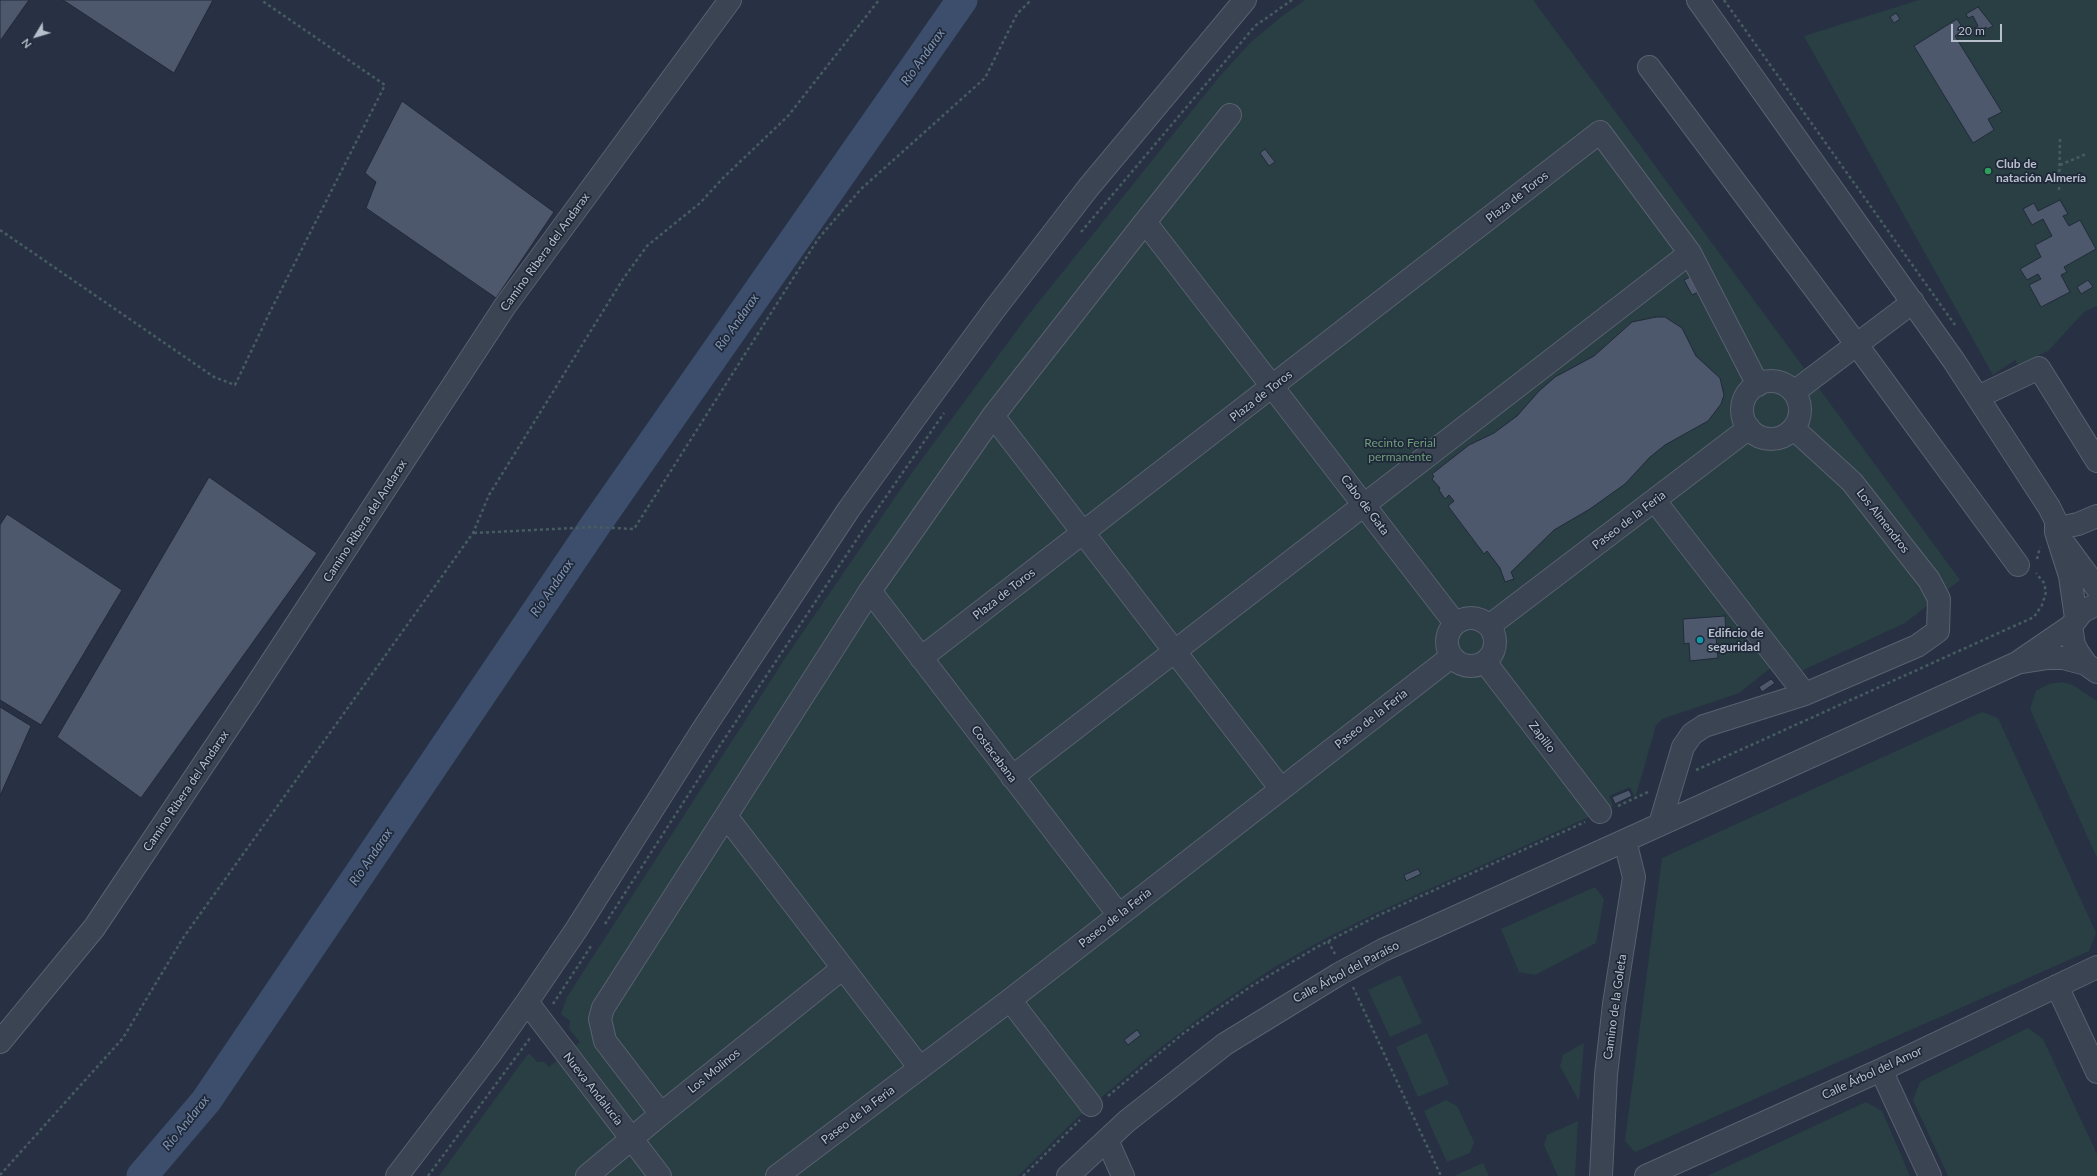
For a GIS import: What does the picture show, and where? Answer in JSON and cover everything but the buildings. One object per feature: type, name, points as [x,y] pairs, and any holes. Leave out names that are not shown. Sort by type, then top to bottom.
[{"type":"street","name":"Camino Ribera del Andarax","points":[[0,1042],[94,928],[257,686],[505,306],[730,0]]},
{"type":"street","points":[[396,1176],[490,1054],[576,930],[702,731],[849,509],[1003,298],[1088,188],[1245,0]]},
{"type":"street","points":[[1698,0],[1913,302],[1978,397],[2054,515],[2056,521],[2049,538]]},
{"type":"street","points":[[1649,67],[1856,345],[2029,565]]},
{"type":"street","points":[[661,1114],[605,1041],[601,1027],[600,1014],[870,591],[993,416],[1230,115]]},
{"type":"street","name":"Plaza de Toros","points":[[921,658],[1083,532],[1274,387],[1600,132],[1690,253]]},
{"type":"street","name":"Cabo de Gata","points":[[1146,222],[1455,623]]},
{"type":"street","points":[[1012,777],[1690,253],[1758,385]]},
{"type":"street","points":[[1794,392],[1913,302]]},
{"type":"street","points":[[1978,397],[2039,368],[2097,460]]},
{"type":"street","points":[[1767,381],[1779,382],[1794,392],[1801,409],[1799,421],[1794,429],[1781,438],[1769,440],[1759,437],[1749,428],[1743,417],[1743,406],[1746,396],[1758,385],[1767,381]]},
{"type":"street","points":[[993,416],[1281,789]]},
{"type":"street","name":"Paseo de la Feria","points":[[1489,626],[1749,428]]},
{"type":"street","name":"Los Almendros","points":[[1794,429],[1852,482],[1929,580],[1939,599],[1938,631],[1917,646],[1805,694]]},
{"type":"street","points":[[1654,501],[1805,694],[1704,726],[1692,734],[1683,747],[1660,824]]},
{"type":"street","points":[[2049,538],[2064,527],[2078,524],[2097,516]]},
{"type":"street","points":[[2049,538],[2097,588]]},
{"type":"street","points":[[2049,538],[2070,576],[2074,644],[2091,668]]},
{"type":"street","name":"Costacabana","points":[[870,591],[1119,915]]},
{"type":"street","points":[[2017,663],[2073,622],[2082,612],[2097,604]]},
{"type":"street","points":[[1472,618],[1483,621],[1489,626],[1494,634],[1495,646],[1491,656],[1485,662],[1476,666],[1466,666],[1451,658],[1447,650],[1446,641],[1448,632],[1455,623],[1472,618]]},
{"type":"street","name":"Paseo de la Feria","points":[[777,1176],[1010,1000],[1451,658]]},
{"type":"street","points":[[2017,663],[2048,658],[2063,658],[2091,668]]},
{"type":"street","name":"Zapillo","points":[[1485,662],[1600,812]]},
{"type":"street","name":"Calle Árbol del Paraíso","points":[[1068,1176],[1127,1121],[1225,1044],[1300,996],[1383,950],[2017,663]]},
{"type":"street","points":[[726,816],[920,1068]]},
{"type":"street","name":"Camino de la Goleta","points":[[1601,1176],[1606,1075],[1614,1004],[1634,877],[1625,841]]},
{"type":"street","name":"Los Molinos","points":[[587,1176],[632,1140],[661,1114],[843,968]]},
{"type":"street","name":"Calle Árbol del Amor","points":[[1646,1176],[1882,1070],[2097,968]]},
{"type":"street","points":[[2057,986],[2097,1072]]},
{"type":"street","points":[[1010,1000],[1092,1105]]},
{"type":"street","name":"Nueva Andalucía","points":[[527,1002],[660,1176]]},
{"type":"street","points":[[1882,1070],[1930,1176]]},
{"type":"street","points":[[1106,1140],[1123,1176]]},
{"type":"path","points":[[0,230],[214,377],[235,385],[269,314],[385,85],[261,0]]},
{"type":"path","points":[[0,1175],[123,1038],[183,938],[473,533],[494,489],[623,279],[647,246],[700,203],[723,178],[788,116],[879,0]]},
{"type":"path","points":[[473,533],[594,527],[634,529],[818,239],[861,188],[985,78],[1017,14],[1031,0]]},
{"type":"path","points":[[1080,232],[1255,26],[1292,0]]},
{"type":"path","points":[[1724,0],[1957,329]]},
{"type":"path","points":[[2059,190],[2060,138]]},
{"type":"path","points":[[2060,165],[2086,154]]},
{"type":"path","points":[[602,929],[721,744],[856,540],[947,410]]},
{"type":"path","points":[[1638,797],[2034,617],[2042,605],[2046,592],[2044,583],[2029,565],[2049,538]]},
{"type":"path","points":[[1328,941],[1336,956]]},
{"type":"path","points":[[428,1176],[542,1022],[593,942]]},
{"type":"path","points":[[1352,985],[1441,1176]]},
{"type":"green space","name":"Recinto Ferial permanente","points":[[1305,0],[1533,0],[1960,580],[1905,623],[1799,672],[1778,668],[1769,669],[1739,693],[1662,719],[1656,725],[1636,795],[1634,796],[1630,787],[1609,796],[1613,806],[1376,913],[1315,944],[1273,968],[1210,1010],[1155,1052],[1077,1118],[1018,1176],[439,1176],[528,1054],[530,1054],[537,1062],[544,1062],[549,1067],[580,1042],[569,1029],[570,1021],[561,1014],[567,997],[786,657],[911,474],[1029,314],[1219,77],[1250,43],[1281,17]]},
{"type":"green space","name":"Club de natación Almería","points":[[1919,0],[2097,0],[2097,306],[2084,312],[2048,351],[2018,365],[2015,360],[1993,375],[1804,36]]},
{"type":"green space","points":[[2062,682],[2073,685],[2097,701],[2097,858],[2030,709],[2036,691],[2049,684]]},
{"type":"green space","points":[[1982,712],[1998,718],[2096,933],[2089,951],[1635,1152],[1625,1141],[1662,858]]},
{"type":"green space","points":[[1595,887],[1604,899],[1596,943],[1535,975],[1519,972],[1501,929]]},
{"type":"green space","points":[[1400,975],[1422,1023],[1390,1037],[1368,990]]},
{"type":"green space","points":[[2028,1028],[2043,1039],[2097,1154],[2097,1176],[1948,1176],[1913,1100],[1920,1082]]},
{"type":"green space","points":[[1427,1033],[1449,1084],[1418,1097],[1396,1047]]},
{"type":"green space","points":[[1584,1043],[1579,1101],[1560,1066],[1563,1055]]},
{"type":"green space","points":[[1446,1100],[1457,1106],[1474,1142],[1470,1153],[1447,1162],[1424,1111]]},
{"type":"green space","points":[[1866,1102],[1882,1111],[1910,1176],[1707,1176]]},
{"type":"green space","points":[[1578,1121],[1575,1176],[1558,1176],[1544,1145],[1547,1135]]},
{"type":"green space","points":[[1483,1163],[1489,1176],[1454,1176]]},
{"type":"waterway","name":"Río Andarax","points":[[142,1176],[206,1101],[594,527],[962,0]]},
{"type":"place","name":"Club de natación Almería","points":[[1988,171]]},
{"type":"place","name":"Edificio de seguridad","points":[[1700,640]]}]
